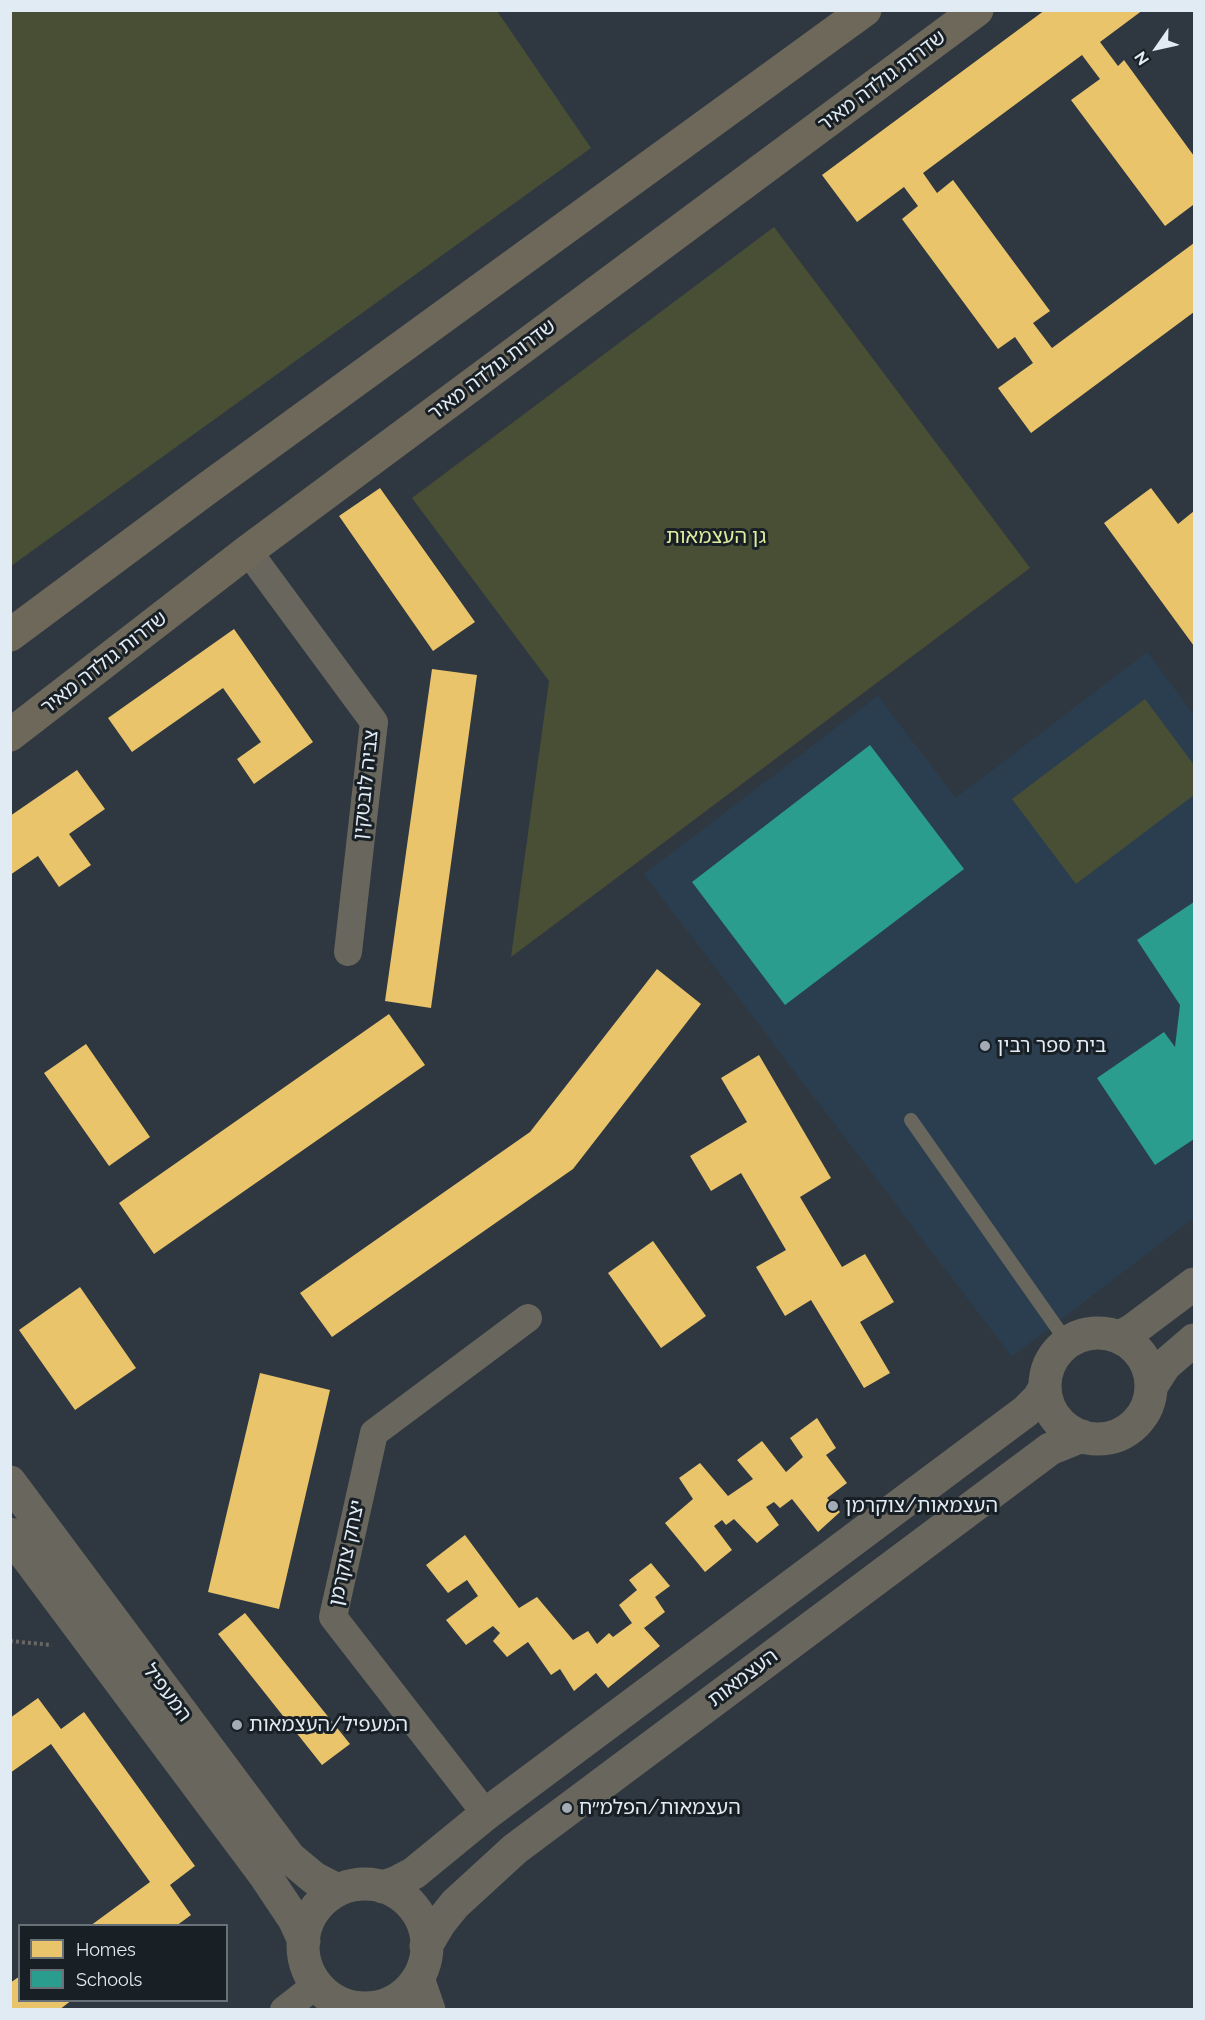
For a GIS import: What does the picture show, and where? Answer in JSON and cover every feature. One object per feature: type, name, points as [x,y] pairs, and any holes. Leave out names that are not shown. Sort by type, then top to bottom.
[{"type":"main road","points":[[10,635],[205,490],[865,10]]},
{"type":"main road","name":"שדרות גולדה מאיר","points":[[10,735],[248,551],[977,10]]},
{"type":"street","name":"צביה לובטקין","points":[[248,551],[374,722],[348,952]]},
{"type":"street","points":[[1120,1337],[1194,1284]]},
{"type":"street","name":"יצחק צוקרמן","points":[[486,1815],[333,1617],[374,1433],[528,1318]]},
{"type":"street","points":[[1102,1332],[1120,1337],[1135,1347],[1146,1362],[1151,1387],[1144,1414],[1133,1427],[1119,1435],[1102,1439],[1082,1436],[1070,1431],[1057,1420],[1048,1405],[1044,1389],[1046,1372],[1054,1355],[1067,1342],[1084,1334],[1102,1332]]},
{"type":"street","points":[[1151,1387],[1165,1365],[1194,1340]]},
{"type":"street","points":[[383,1887],[414,1873],[486,1815],[1026,1411],[1044,1389]]},
{"type":"street","name":"העצמאות","points":[[426,1946],[454,1904],[515,1849],[1050,1449],[1082,1436]]},
{"type":"street","name":"המעפיל","points":[[10,1482],[290,1858],[314,1878],[337,1890]]},
{"type":"street","name":"המעפיל","points":[[10,1534],[266,1877],[294,1919],[304,1941]]},
{"type":"street","points":[[372,1884],[392,1890],[409,1903],[421,1920],[426,1946],[425,1959],[418,1978],[405,1993],[388,2003],[352,2008],[331,1998],[316,1985],[307,1967],[302,1948],[305,1927],[315,1908],[331,1893],[350,1885],[372,1884]]},
{"type":"street","points":[[418,1978],[429,2010]]},
{"type":"street","points":[[284,2010],[316,1985]]},
{"type":"lane","points":[[911,1120],[1067,1342]]},
{"type":"shaded area","name":"בית ספר רבין","points":[[1147,652],[1194,715],[1194,1218],[1012,1357],[644,874],[878,696],[956,798]]},
{"type":"green space","points":[[11,10],[497,11],[591,148],[11,566]]},
{"type":"green space","name":"גן העצמאות","points":[[774,227],[1030,568],[511,957],[549,681],[412,498]]},
{"type":"green space","points":[[1145,699],[1194,765],[1194,795],[1076,884],[1012,799]]},
{"type":"building: Homes","points":[[1045,10],[1143,10],[1100,42],[1118,66],[1124,60],[1194,156],[1194,207],[1193,205],[1165,226],[1071,100],[1100,79],[1082,55],[923,173],[937,193],[953,180],[1050,311],[1033,323],[1052,348],[1194,243],[1194,312],[1031,433],[998,388],[1033,363],[1015,337],[998,349],[902,219],[918,206],[904,187],[857,222],[822,175]]},
{"type":"building: Homes","points":[[380,488],[475,622],[433,651],[339,516]]},
{"type":"building: Homes","points":[[1151,488],[1178,524],[1194,511],[1194,646],[1104,523]]},
{"type":"building: Homes","points":[[234,629],[313,742],[254,784],[237,759],[261,742],[223,688],[132,752],[108,718]]},
{"type":"building: Homes","points":[[432,669],[477,675],[431,1008],[385,1001]]},
{"type":"building: Homes","points":[[77,770],[105,809],[69,834],[91,865],[59,887],[38,856],[10,875],[10,816]]},
{"type":"building: Homes","points":[[657,969],[701,1004],[573,1169],[332,1337],[300,1293],[530,1132]]},
{"type":"building: Homes","points":[[389,1014],[425,1065],[154,1254],[119,1203]]},
{"type":"building: Homes","points":[[86,1044],[150,1137],[109,1166],[44,1073]]},
{"type":"building: Homes","points":[[759,1055],[831,1178],[800,1197],[842,1267],[865,1254],[894,1302],[860,1322],[890,1373],[864,1388],[811,1300],[785,1316],[756,1267],[786,1250],[741,1173],[711,1191],[690,1156],[747,1122],[721,1078]]},
{"type":"building: Homes","points":[[653,1241],[706,1316],[661,1348],[608,1273]]},
{"type":"building: Homes","points":[[80,1287],[136,1368],[75,1410],[19,1330]]},
{"type":"building: Homes","points":[[260,1373],[330,1390],[279,1609],[208,1592]]},
{"type":"building: Homes","points":[[817,1418],[836,1448],[826,1455],[847,1483],[827,1498],[840,1512],[818,1532],[792,1499],[780,1508],[774,1502],[766,1507],[779,1525],[757,1543],[734,1519],[726,1525],[722,1520],[714,1526],[732,1550],[705,1572],[665,1523],[693,1499],[679,1478],[700,1463],[728,1496],[753,1479],[737,1460],[762,1441],[786,1472],[803,1457],[790,1438]]},
{"type":"building: Homes","points":[[465,1535],[519,1608],[537,1597],[573,1640],[588,1631],[597,1644],[609,1633],[613,1637],[632,1623],[619,1605],[637,1590],[629,1580],[651,1563],[670,1586],[655,1597],[665,1612],[644,1628],[660,1646],[608,1688],[596,1673],[574,1691],[560,1669],[551,1675],[528,1642],[507,1657],[493,1641],[500,1633],[493,1626],[466,1645],[446,1620],[478,1596],[467,1580],[448,1593],[426,1565]]},
{"type":"building: Homes","points":[[245,1613],[350,1744],[322,1765],[218,1634]]},
{"type":"building: Homes","points":[[38,1698],[61,1729],[84,1712],[195,1866],[170,1885],[191,1915],[179,1924],[93,1924],[150,1882],[51,1744],[10,1773],[10,1718]]},
{"type":"building: Homes","points":[[18,1977],[18,2002],[69,2002],[59,2010],[10,2010],[10,1983]]},
{"type":"building: Schools","points":[[870,745],[964,869],[785,1005],[692,882]]},
{"type":"building: Schools","points":[[1194,902],[1194,1139],[1155,1165],[1097,1078],[1164,1032],[1175,1047],[1180,1005],[1137,940]]},
{"type":"place","name":"בית ספר רבין","points":[[985,1046]]},
{"type":"place","name":"העצמאות/צוקרמן","points":[[833,1506]]},
{"type":"place","name":"המעפיל/העצמאות","points":[[237,1725]]},
{"type":"place","name":"העצמאות/הפלמ״ח","points":[[567,1808]]}]
